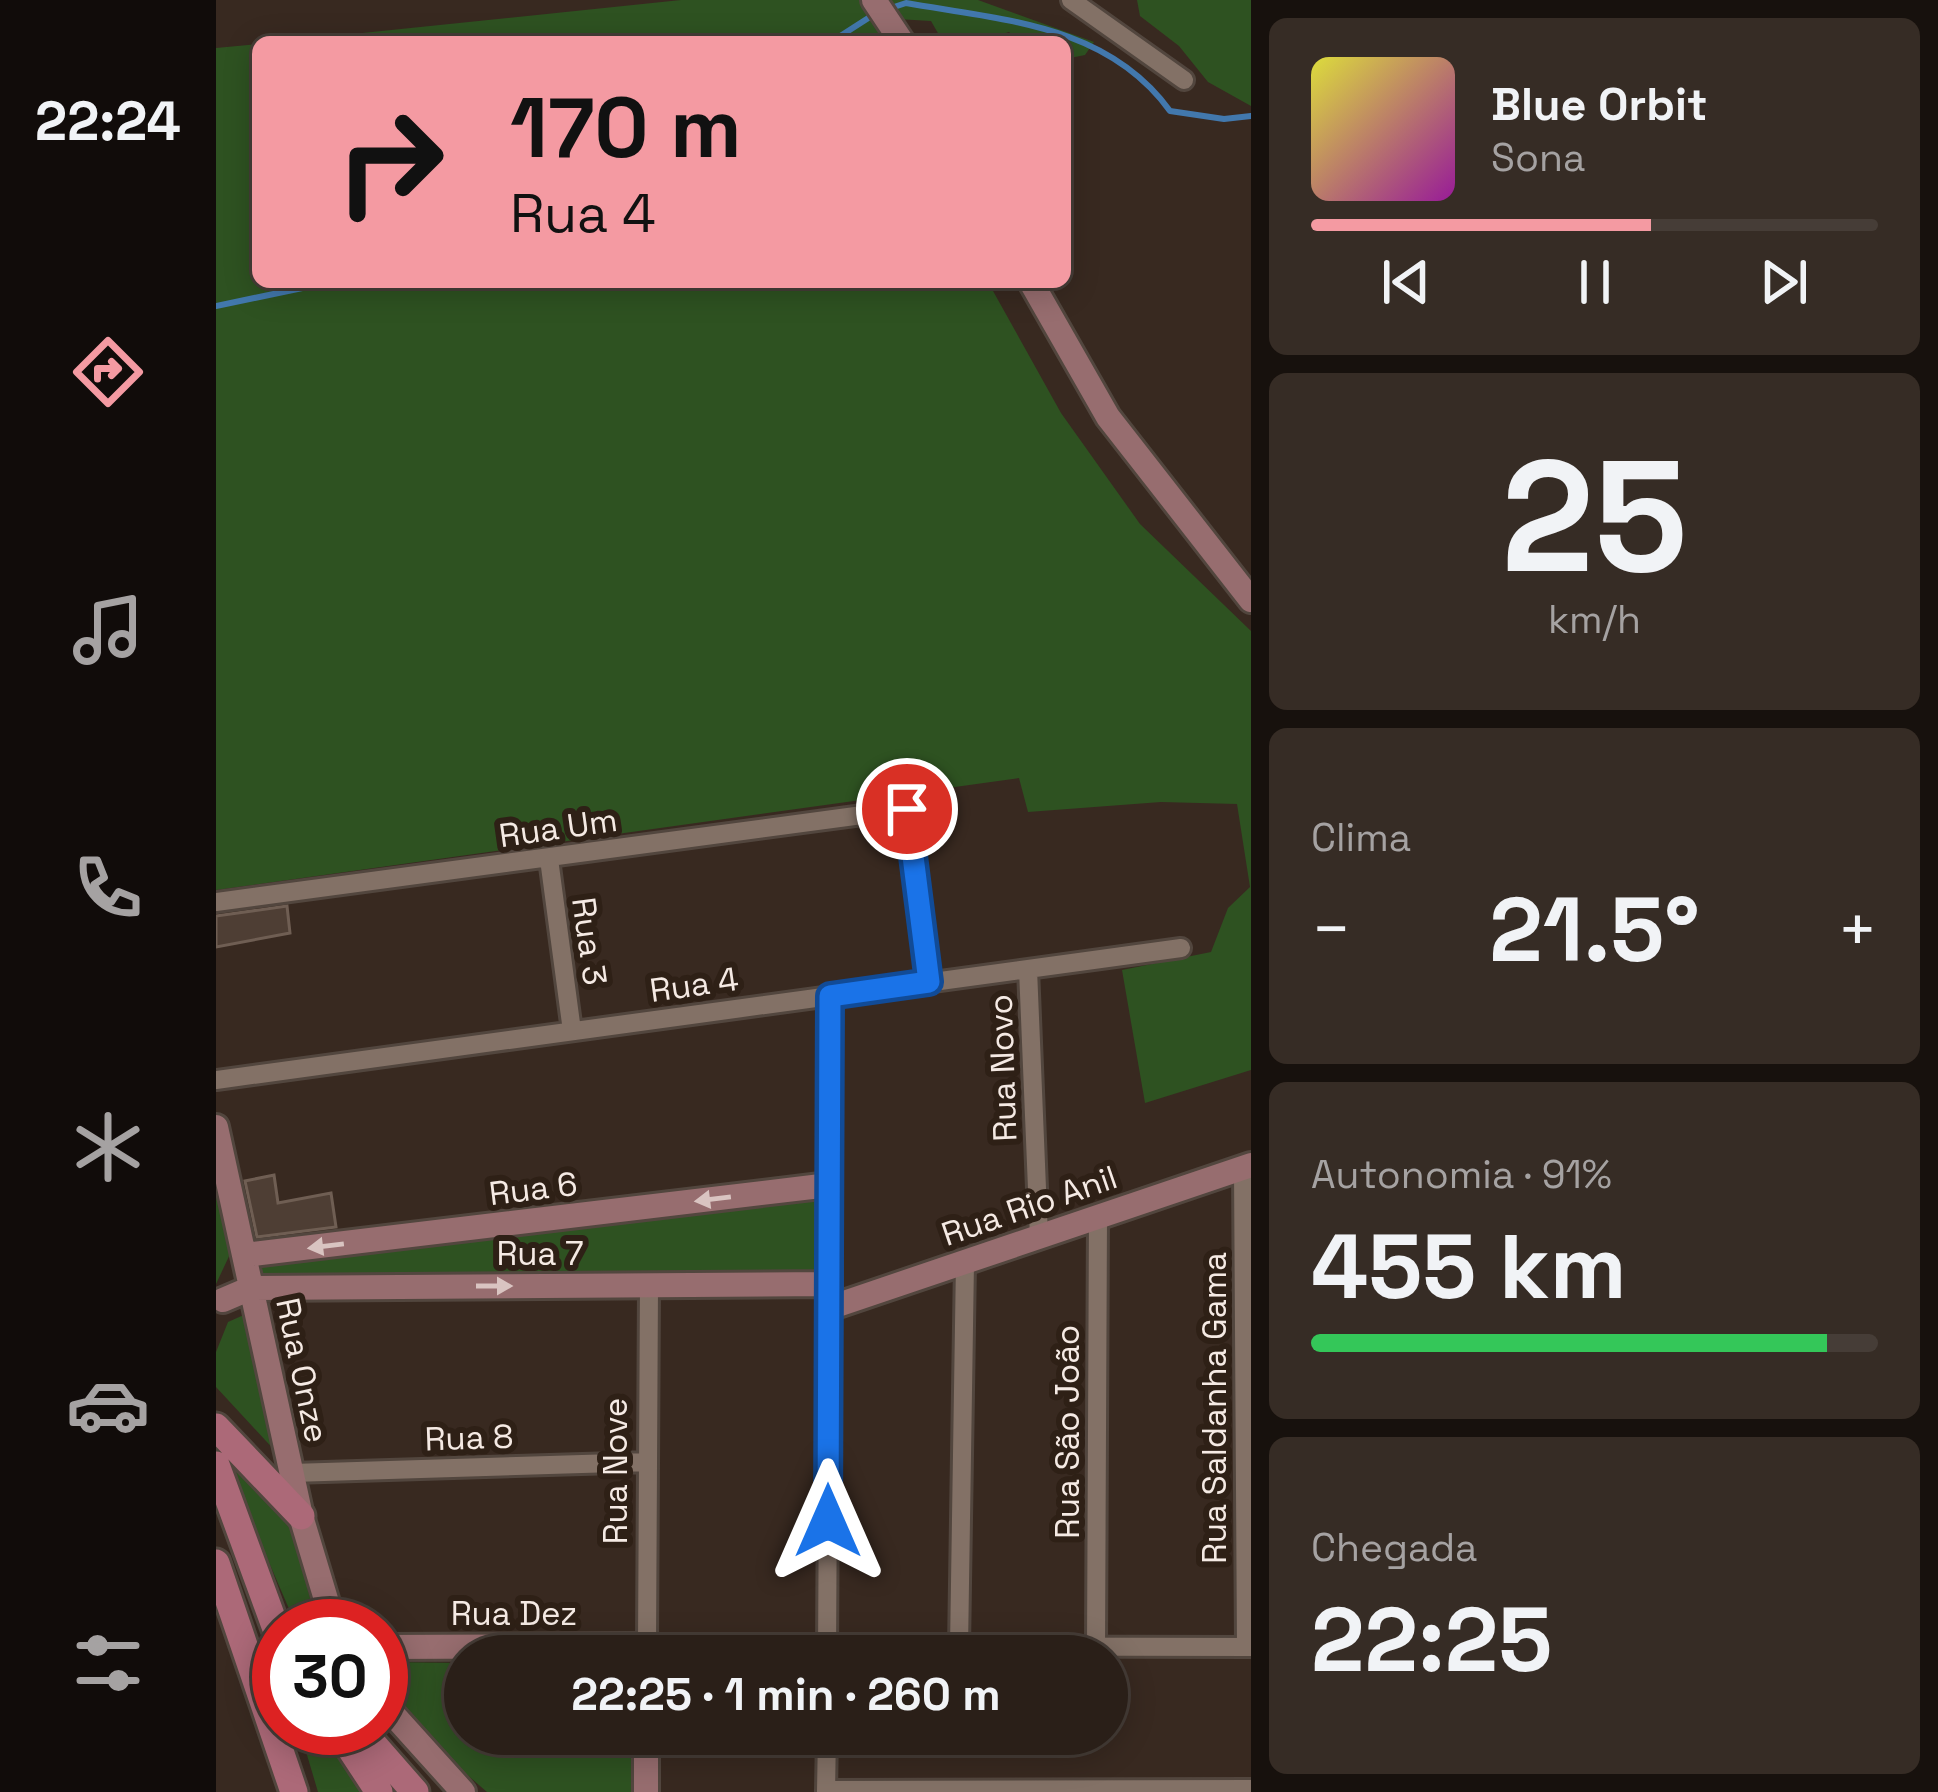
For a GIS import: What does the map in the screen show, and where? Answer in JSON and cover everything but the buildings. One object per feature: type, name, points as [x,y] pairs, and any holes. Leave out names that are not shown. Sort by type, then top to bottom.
[{"type":"main road","points":[[216,1426],[301,1516]]},
{"type":"main road","points":[[216,1465],[264,1599]]},
{"type":"main road","points":[[239,1538],[272,1599]]},
{"type":"main road","points":[[216,1563],[289,1784]]},
{"type":"main road","points":[[355,1755],[379,1792]]},
{"type":"main road","points":[[383,1755],[415,1792]]},
{"type":"street","points":[[874,0],[898,36]]},
{"type":"street","points":[[1071,0],[1184,80]]},
{"type":"street","points":[[1034,288],[1093,396],[1193,533],[1251,600]]},
{"type":"street","name":"Rua Um","points":[[216,902],[907,809],[929,982]]},
{"type":"street","name":"Rua 3","points":[[549,859],[572,1031]]},
{"type":"street","name":"Rua 4","points":[[216,1080],[1181,948]]},
{"type":"street","name":"Rua Novo","points":[[1028,969],[1040,1237]]},
{"type":"street","points":[[827,1635],[830,996]]},
{"type":"street","name":"Rua Onze","points":[[216,1127],[301,1516],[326,1599]]},
{"type":"street","name":"Rua Rio Anil","points":[[829,1296],[965,1262],[1247,1167]]},
{"type":"street","name":"Rua Saldanha Gama","points":[[1247,1167],[1248,1647]]},
{"type":"street","name":"Rua 6","points":[[244,1256],[829,1186]]},
{"type":"street","name":"Rua São João","points":[[1096,1635],[1098,1217]]},
{"type":"street","points":[[220,1305],[244,1256]]},
{"type":"street","points":[[959,1635],[965,1262]]},
{"type":"street","name":"Rua 7","points":[[251,1288],[649,1286],[829,1296]]},
{"type":"street","name":"Rua Nove","points":[[647,1635],[649,1286]]},
{"type":"street","points":[[220,1305],[251,1288]]},
{"type":"street","name":"Rua 8","points":[[292,1473],[648,1462]]},
{"type":"street","name":"Rua Dez","points":[[408,1647],[444,1648]]},
{"type":"street","points":[[1128,1648],[1248,1647]]},
{"type":"street","points":[[408,1731],[463,1792]]},
{"type":"street","points":[[646,1755],[646,1792]]},
{"type":"street","points":[[826,1755],[826,1791],[1251,1789]]},
{"type":"green space","points":[[681,0],[978,0],[1094,42],[1085,55],[1071,58],[1071,36],[1013,36],[1009,32],[940,36],[931,21],[897,19],[883,36],[333,36]]},
{"type":"green space","points":[[1137,0],[1251,0],[1251,106],[1208,82],[1179,46],[1140,16]]},
{"type":"green space","points":[[252,45],[252,288],[991,288],[1061,413],[1140,524],[1251,631],[1251,1070],[1145,1103],[1122,970],[1211,952],[1228,908],[1250,887],[1237,804],[1161,802],[1028,812],[1019,778],[216,890],[216,48]]},
{"type":"green space","points":[[216,1189],[231,1252],[216,1284]]},
{"type":"green space","points":[[821,1190],[825,1276],[262,1277],[259,1266]]},
{"type":"green space","points":[[246,1314],[278,1454],[216,1387],[216,1352],[228,1322]]},
{"type":"green space","points":[[230,1454],[292,1526],[310,1599],[285,1599],[252,1523]]},
{"type":"green space","points":[[408,1662],[444,1663],[443,1754],[408,1713]]},
{"type":"green space","points":[[307,1755],[339,1755],[362,1792],[318,1792]]},
{"type":"green space","points":[[444,1755],[632,1755],[632,1792],[487,1792]]},
{"type":"waterway","points":[[891,8],[906,3],[1016,22],[1065,36]]},
{"type":"waterway","points":[[840,36],[873,15]]},
{"type":"waterway","points":[[1071,38],[1116,60],[1145,82],[1170,111],[1224,119],[1251,116]]},
{"type":"waterway","points":[[216,306],[302,288]]},
{"type":"route","points":[[828,1521],[830,996],[929,982],[907,809]]}]
